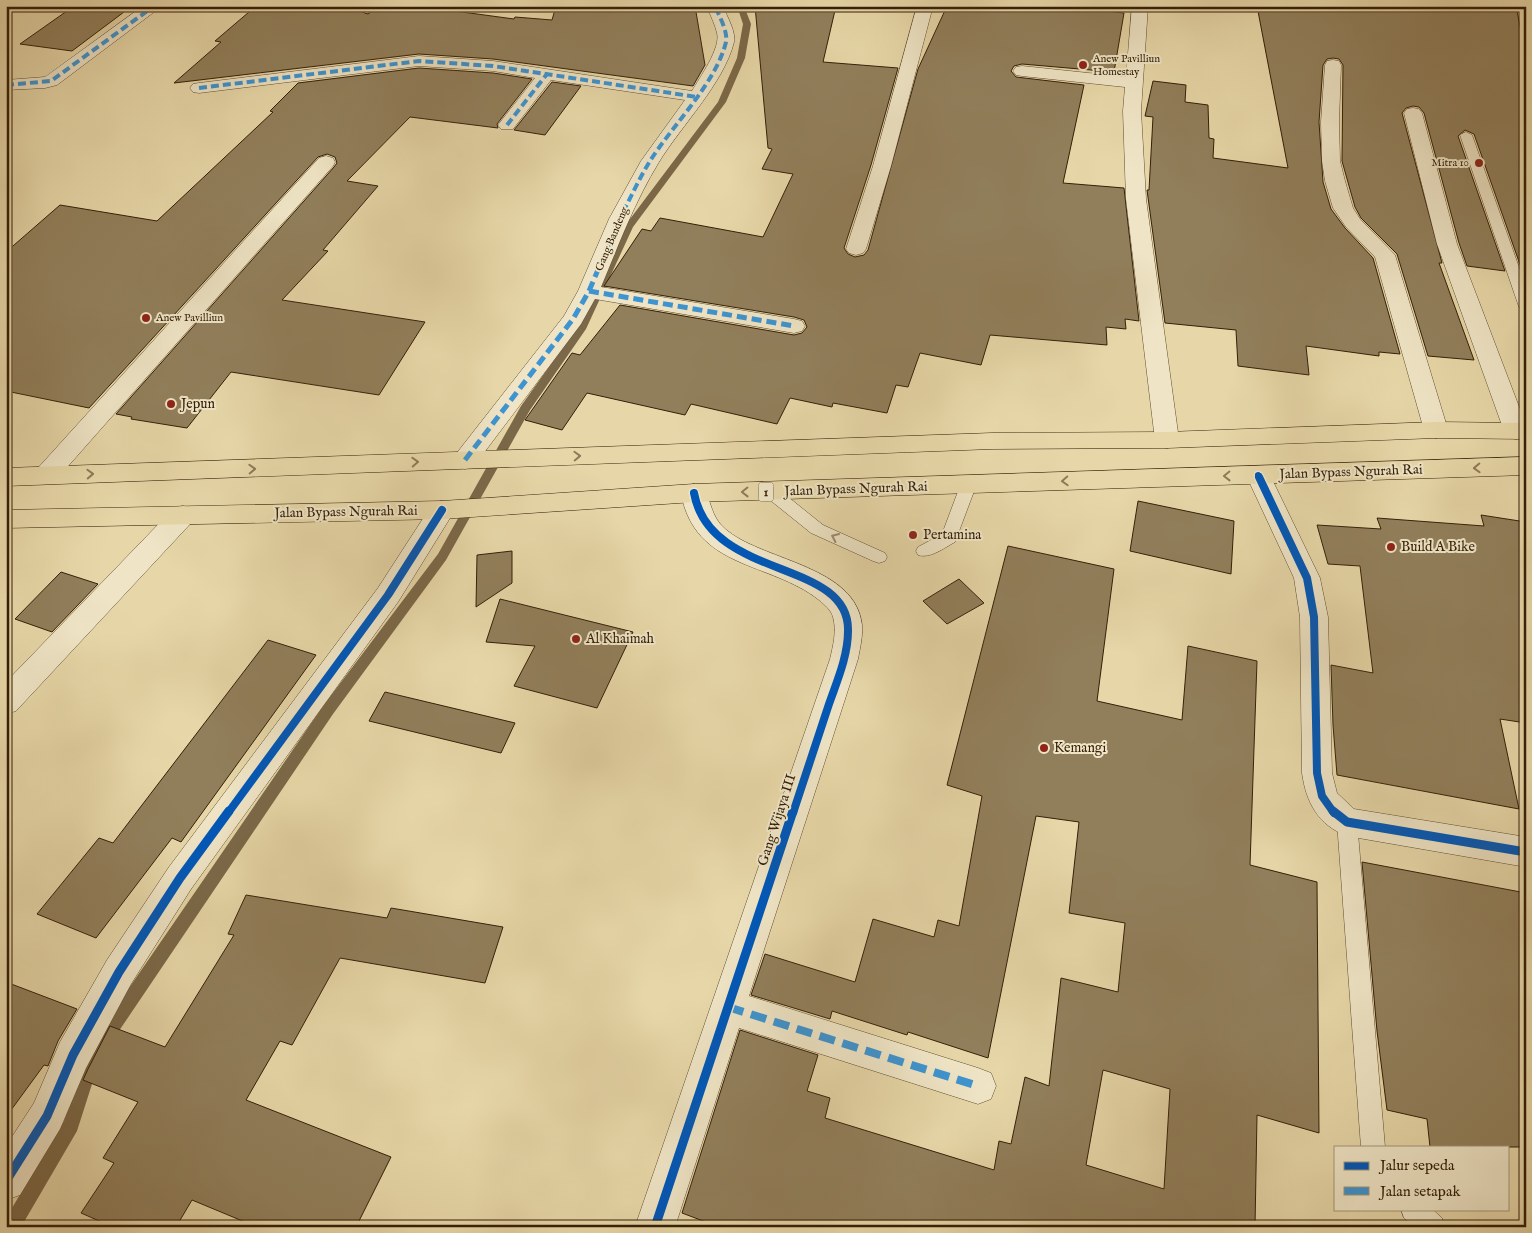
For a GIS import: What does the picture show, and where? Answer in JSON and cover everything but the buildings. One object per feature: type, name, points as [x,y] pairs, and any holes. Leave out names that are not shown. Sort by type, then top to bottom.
[{"type":"highway","name":"Jalan Bypass Ngurah Rai","points":[[6,519],[183,515],[301,489],[465,460],[992,441],[1167,440],[1436,430],[1521,431]]},
{"type":"highway","name":"Jalan Bypass Ngurah Rai","points":[[6,477],[46,475],[301,489],[442,510],[694,493],[968,486],[1526,466]]},
{"type":"street","points":[[6,85],[51,81],[154,6]]},
{"type":"street","name":"Gang Bandeng","points":[[465,460],[573,319],[589,291],[619,219],[650,161],[697,97],[726,41],[726,34],[716,6]]},
{"type":"street","points":[[856,249],[882,166],[925,6]]},
{"type":"street","points":[[1140,6],[1132,111],[1136,199],[1167,440]]},
{"type":"street","points":[[199,88],[418,61],[473,63],[697,97]]},
{"type":"street","points":[[1333,65],[1330,122],[1331,161],[1334,180],[1343,208],[1385,255],[1436,430]]},
{"type":"street","points":[[1022,71],[1134,83]]},
{"type":"street","points":[[507,125],[547,74]]},
{"type":"street","points":[[1413,113],[1447,244],[1521,431]]},
{"type":"street","points":[[46,475],[326,162]]},
{"type":"street","points":[[589,291],[794,326]]},
{"type":"street","points":[[1258,476],[1307,578],[1314,617],[1317,773],[1320,795],[1331,812],[1347,822],[1526,852]]},
{"type":"street","name":"Gang Wijaya III","points":[[655,1227],[844,659],[849,633],[846,613],[839,600],[820,585],[757,560],[715,536],[706,527],[698,512],[694,493]]},
{"type":"street","points":[[6,1182],[47,1116],[73,1055],[119,972],[180,878],[388,595],[442,510]]},
{"type":"street","points":[[6,702],[183,515]]},
{"type":"street","points":[[728,1008],[978,1086]]},
{"type":"lane","points":[[1466,135],[1526,307]]},
{"type":"lane","points":[[924,550],[949,538],[968,486]]},
{"type":"lane","points":[[771,492],[818,529],[879,558]]},
{"type":"lane","points":[[1347,822],[1373,1146]]},
{"type":"lane","points":[[1414,1210],[1433,1227]]},
{"type":"waterway","points":[[11,1227],[71,1125],[93,1055],[328,710],[442,557],[525,409],[581,329],[629,227],[722,102],[741,58],[747,24],[740,6]]},
{"type":"marked path","points":[[6,85],[51,81],[154,6]]},
{"type":"marked path","points":[[465,460],[573,319],[589,291],[619,219],[650,161],[697,97],[720,57],[726,41],[726,34],[715,6]]},
{"type":"marked path","points":[[199,88],[419,61],[493,66],[697,97]]},
{"type":"marked path","points":[[507,125],[547,74]]},
{"type":"marked path","points":[[589,291],[794,326]]},
{"type":"marked path","points":[[728,1007],[978,1086]]},
{"type":"cycle path","points":[[1258,475],[1307,578],[1314,617],[1317,773],[1320,790],[1325,802],[1347,822],[1526,852]]},
{"type":"cycle path","points":[[655,1227],[844,659],[848,631],[846,614],[837,599],[822,587],[803,577],[758,560],[719,539],[701,517],[694,493]]},
{"type":"cycle path","points":[[6,1181],[47,1116],[73,1055],[119,972],[180,878],[388,595],[442,510]]},
{"type":"place","name":"Anew Pavilliun Homestay","points":[[1083,65]]},
{"type":"place","name":"Mitra 10","points":[[1479,163]]},
{"type":"place","name":"Anew Pavilliun","points":[[146,318]]},
{"type":"place","name":"Jepun","points":[[171,404]]},
{"type":"place","name":"Pertamina","points":[[913,535]]},
{"type":"place","name":"Build A Bike","points":[[1391,547]]},
{"type":"place","name":"Al Khaimah","points":[[576,639]]},
{"type":"place","name":"Kemangi","points":[[1044,748]]}]
